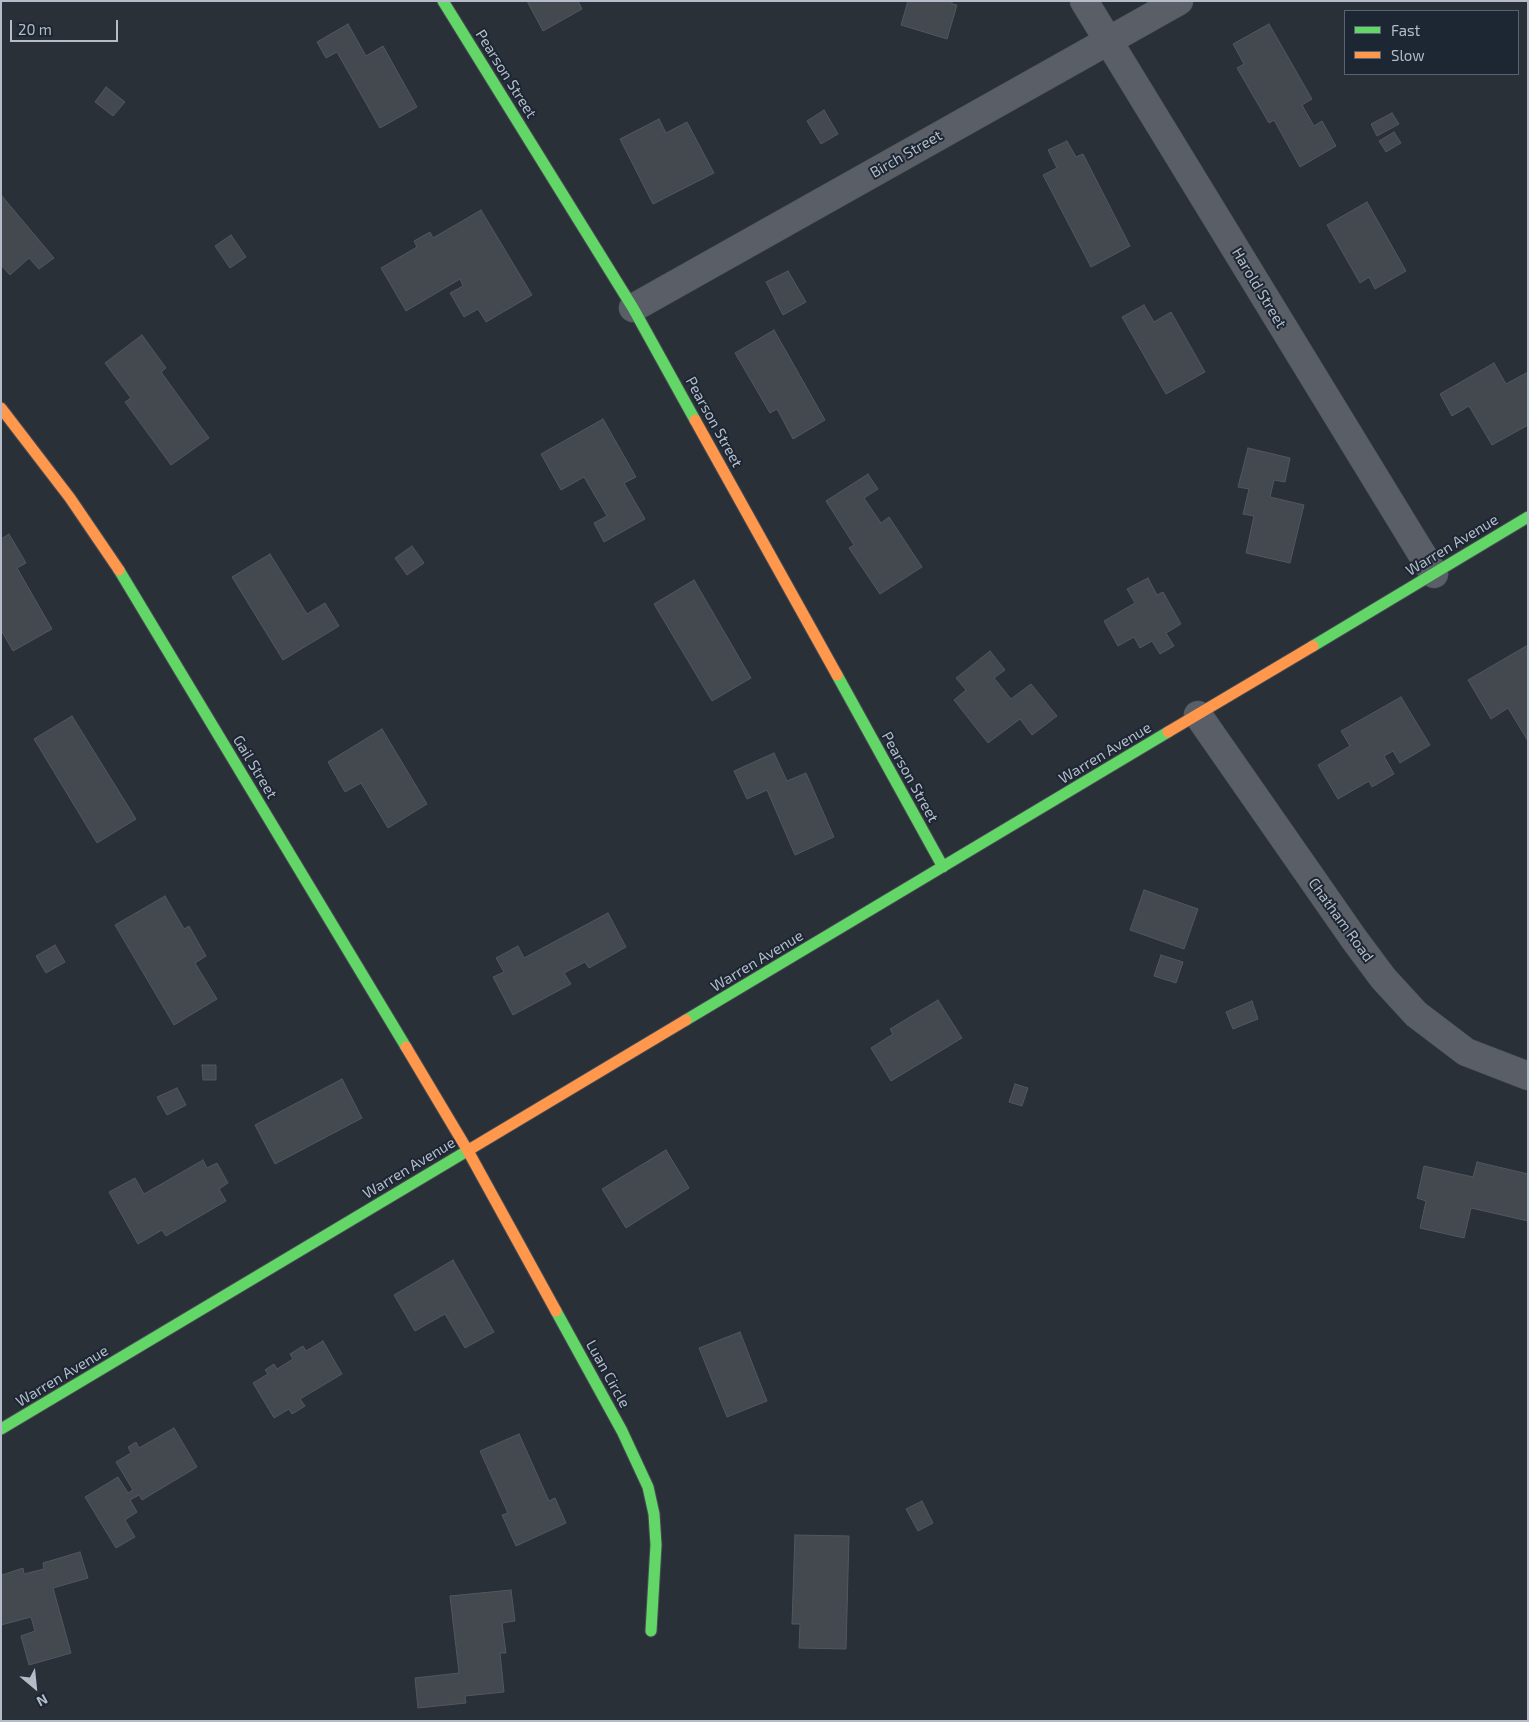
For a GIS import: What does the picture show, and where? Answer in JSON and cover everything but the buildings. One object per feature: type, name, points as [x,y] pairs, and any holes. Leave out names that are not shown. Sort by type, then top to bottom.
[{"type":"street","name":"Pearson Street","points":[[443,1],[633,308],[943,867]]},
{"type":"street","name":"Harold Street","points":[[1084,1],[1434,574]]},
{"type":"street","name":"Birch Street","points":[[633,308],[1179,1]]},
{"type":"street","name":"Gail Street","points":[[1,408],[70,498],[135,594],[468,1151]]},
{"type":"street","name":"Warren Avenue","points":[[1,1429],[1528,517]]},
{"type":"street","name":"Chatham Road","points":[[1198,715],[1354,939],[1390,985],[1416,1014],[1466,1052],[1528,1076]]},
{"type":"street","name":"Luan Circle","points":[[468,1151],[622,1431],[648,1487],[654,1514],[656,1545],[651,1631]]},
{"type":"traffic: fast","points":[[443,1],[633,308],[695,420]]},
{"type":"traffic: fast","points":[[1313,646],[1528,517]]},
{"type":"traffic: fast","points":[[119,570],[406,1047]]},
{"type":"traffic: fast","points":[[837,675],[943,867]]},
{"type":"traffic: fast","points":[[686,1020],[1168,732]]},
{"type":"traffic: fast","points":[[1,1429],[472,1148]]},
{"type":"traffic: fast","points":[[556,1311],[622,1431],[648,1487],[654,1514],[656,1545],[651,1631]]},
{"type":"traffic: slow","points":[[1,408],[70,498],[119,570]]},
{"type":"traffic: slow","points":[[695,420],[837,675]]},
{"type":"traffic: slow","points":[[1168,732],[1313,646]]},
{"type":"traffic: slow","points":[[472,1148],[686,1020]]},
{"type":"traffic: slow","points":[[406,1047],[468,1151],[556,1311]]}]
